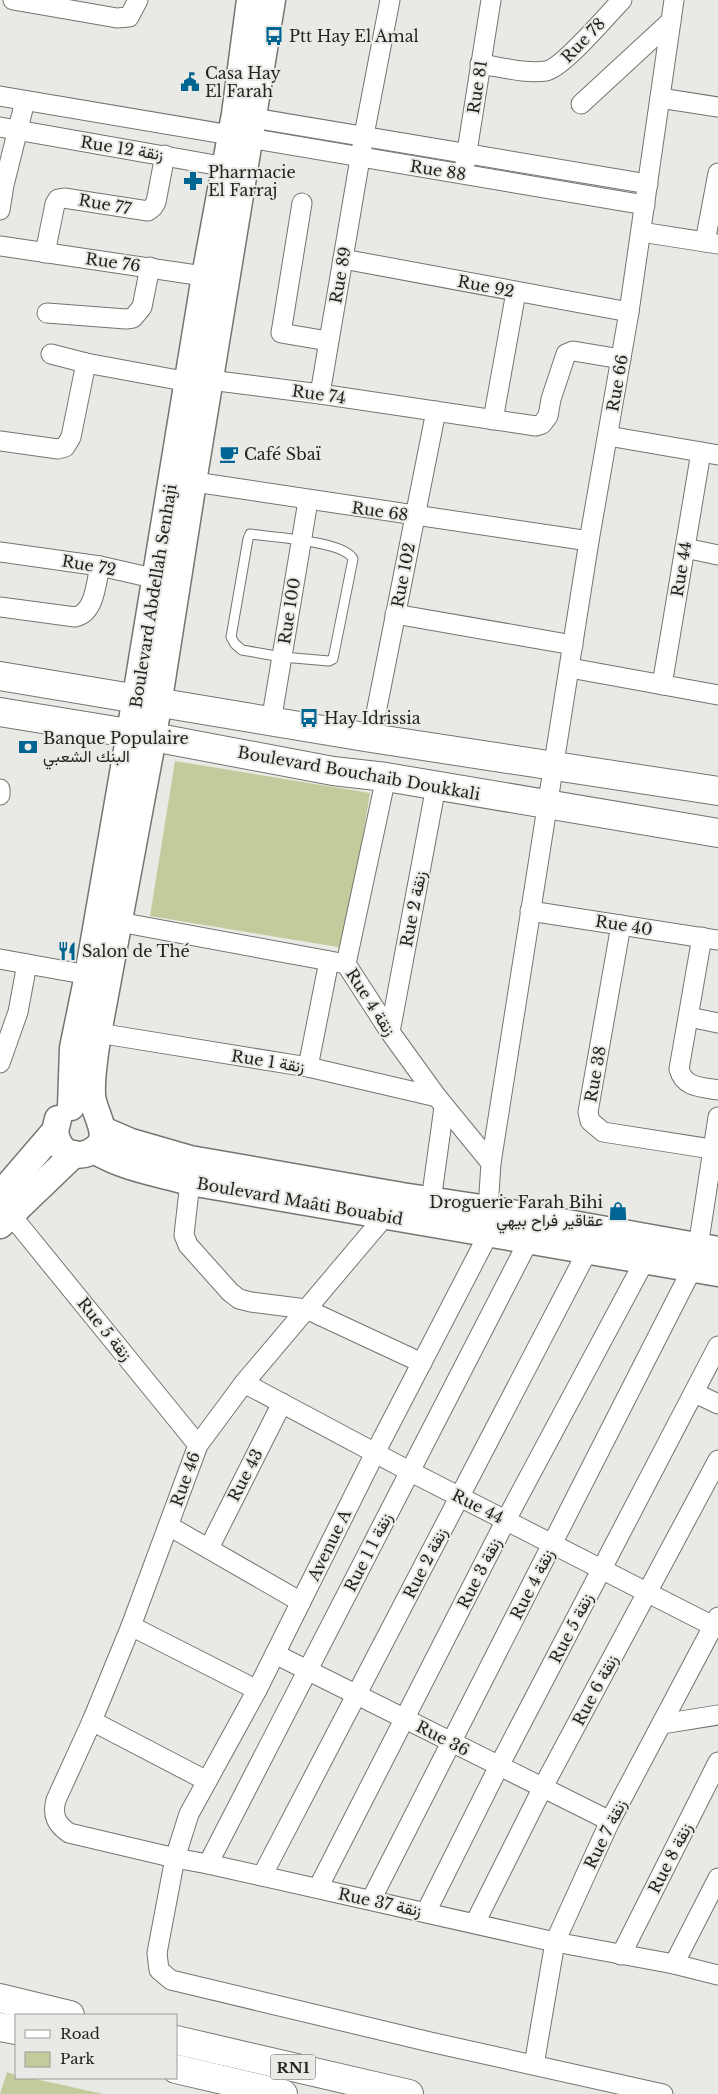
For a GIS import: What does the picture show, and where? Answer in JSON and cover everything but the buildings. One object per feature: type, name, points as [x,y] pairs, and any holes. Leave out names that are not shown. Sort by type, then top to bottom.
[{"type":"main road","points":[[0,676],[271,722],[718,791]]},
{"type":"main road","name":"Boulevard Bouchaib Doukkali","points":[[0,712],[142,735],[324,769],[386,777],[548,806],[718,833]]},
{"type":"main road","points":[[0,1998],[66,2014]]},
{"type":"main road","points":[[0,2026],[15,2030]]},
{"type":"main road","name":"RN1","points":[[178,2040],[409,2094]]},
{"type":"main road","name":"RN1","points":[[178,2069],[283,2094]]},
{"type":"street","points":[[13,0],[117,18],[129,17],[138,0]]},
{"type":"street","name":"Boulevard Abdellah Senhaji","points":[[243,126],[250,0]]},
{"type":"street","name":"Boulevard Abdellah Senhaji","points":[[87,1135],[73,1048],[119,922],[142,735],[182,481],[235,168],[272,0]]},
{"type":"street","name":"Rue 89","points":[[320,394],[364,135],[390,0]]},
{"type":"street","name":"Rue 81","points":[[463,174],[491,0]]},
{"type":"street","name":"Rue 78","points":[[480,64],[526,71],[548,71],[565,59],[622,0]]},
{"type":"street","name":"Rue 66","points":[[491,1163],[589,541],[629,312],[674,0]]},
{"type":"street","points":[[581,104],[671,21]]},
{"type":"street","points":[[0,96],[25,101],[243,126]]},
{"type":"street","points":[[660,98],[718,107]]},
{"type":"street","points":[[0,210],[2,184],[19,131],[25,101]]},
{"type":"street","name":"Rue 88","points":[[243,126],[364,135],[648,184]]},
{"type":"street","name":"Rue 88","points":[[243,126],[361,157],[645,205]]},
{"type":"street","name":"Rue 12 زنقة","points":[[0,127],[235,168]]},
{"type":"street","name":"Rue 77","points":[[45,253],[55,204],[58,199],[64,198],[148,211],[156,202],[165,155]]},
{"type":"street","points":[[641,232],[711,243],[718,173]]},
{"type":"street","points":[[302,202],[281,332],[328,341]]},
{"type":"street","name":"Rue 76","points":[[0,246],[216,277]]},
{"type":"street","name":"Rue 92","points":[[343,259],[629,312]]},
{"type":"street","points":[[47,313],[133,318],[142,307],[150,267]]},
{"type":"street","points":[[493,420],[516,292]]},
{"type":"street","name":"Rue 74","points":[[51,354],[86,363],[199,381],[320,394],[536,426],[542,424],[548,416],[551,399],[566,354],[573,351],[621,359]]},
{"type":"street","points":[[0,441],[58,449],[65,447],[71,437],[86,363]]},
{"type":"street","name":"Rue 102","points":[[371,738],[436,411]]},
{"type":"street","points":[[608,436],[709,454]]},
{"type":"street","name":"Rue 44","points":[[662,686],[685,548],[709,454]]},
{"type":"street","name":"Rue 68","points":[[182,481],[589,541]]},
{"type":"street","name":"Rue 100","points":[[271,722],[308,501]]},
{"type":"street","points":[[685,548],[718,554]]},
{"type":"street","name":"Rue 72","points":[[0,552],[100,566],[166,581]]},
{"type":"street","points":[[0,607],[75,617],[81,616],[88,609],[100,566]]},
{"type":"street","points":[[395,614],[573,645]]},
{"type":"street","points":[[570,668],[718,695]]},
{"type":"street","name":"Boulevard Abdellah Senhaji","points":[[87,1135],[98,1033],[98,977],[142,735]]},
{"type":"street","points":[[308,1068],[386,777]]},
{"type":"street","name":"Rue 2 زنقة","points":[[390,1032],[436,786]]},
{"type":"street","points":[[0,789],[0,795]]},
{"type":"street","name":"Rue 40","points":[[530,911],[710,938]]},
{"type":"street","name":"Rue 4 زنقة","points":[[119,922],[337,962],[440,1102],[491,1163]]},
{"type":"street","name":"Rue 38","points":[[621,925],[588,1112],[590,1121],[603,1132],[715,1149]]},
{"type":"street","points":[[710,938],[689,1017],[679,1069],[681,1076],[691,1085],[718,1090]]},
{"type":"street","points":[[0,959],[98,977]]},
{"type":"street","points":[[0,1063],[18,1012],[27,964]]},
{"type":"street","points":[[689,1017],[718,1023]]},
{"type":"street","name":"Rue 1 زنقة","points":[[98,1033],[308,1068],[440,1102]]},
{"type":"street","points":[[431,1201],[440,1102]]},
{"type":"street","name":"Rue 4 زنقة","points":[[371,1900],[702,1255],[718,1117]]},
{"type":"street","name":"Boulevard Maâti Bouabid","points":[[4,1212],[55,1131],[57,1140],[62,1148],[87,1135],[131,1142],[190,1159],[431,1201],[488,1221],[529,1240],[645,1260],[702,1255]]},
{"type":"street","points":[[4,1212],[87,1135]]},
{"type":"street","name":"Boulevard Maâti Bouabid","points":[[87,1135],[107,1158],[122,1164],[190,1182],[385,1215],[488,1221],[702,1255],[718,1273]]},
{"type":"street","points":[[488,1221],[491,1163]]},
{"type":"street","points":[[190,1182],[184,1235],[188,1245],[230,1292],[239,1299],[251,1302],[306,1309],[422,1363]]},
{"type":"street","name":"Rue 46","points":[[53,1812],[56,1800],[92,1721],[131,1626],[198,1445],[244,1382],[402,1196]]},
{"type":"street","name":"Rue 5 زنقة","points":[[4,1212],[198,1445]]},
{"type":"street","name":"Avenue A","points":[[488,1221],[422,1363],[275,1654],[189,1814],[174,1858],[157,1963],[158,1970],[171,1980],[420,2040],[663,2094]]},
{"type":"street","name":"Rue 1 زنقة 1","points":[[208,1864],[529,1240]]},
{"type":"street","name":"Rue 2 زنقة","points":[[262,1876],[588,1250]]},
{"type":"street","name":"Rue 3 زنقة","points":[[318,1888],[506,1520],[645,1260]]},
{"type":"street","name":"Rue 5 زنقة","points":[[426,1912],[499,1766],[718,1346]]},
{"type":"street","name":"Rue 44","points":[[244,1382],[375,1453],[648,1592],[716,1621]]},
{"type":"street","points":[[695,1393],[718,1404]]},
{"type":"street","name":"Rue 43","points":[[209,1548],[282,1403]]},
{"type":"street","name":"Rue 6 زنقة","points":[[475,1923],[543,1787],[718,1460]]},
{"type":"street","points":[[168,1526],[301,1602]]},
{"type":"street","name":"Rue 7 زنقة","points":[[534,2065],[555,1942],[610,1821],[716,1621]]},
{"type":"street","points":[[131,1626],[256,1690]]},
{"type":"street","name":"Rue 36","points":[[275,1654],[610,1821]]},
{"type":"street","points":[[662,1724],[718,1715]]},
{"type":"street","points":[[92,1721],[207,1781]]},
{"type":"street","name":"Rue 8 زنقة","points":[[621,1955],[718,1762]]},
{"type":"street","name":"Rue 37 زنقة","points":[[53,1812],[58,1823],[69,1832],[174,1858],[318,1888],[555,1942],[674,1964],[718,1975]]},
{"type":"street","points":[[674,1964],[718,1878]]},
{"type":"lane","points":[[250,534],[301,540],[344,550],[351,554],[353,559],[333,659],[329,661],[282,657],[242,650],[231,637],[250,534]]},
{"type":"green space","points":[[175,761],[370,793],[344,948],[150,916]]},
{"type":"green space","points":[[7,2072],[15,2075],[15,2079],[36,2079],[103,2094],[0,2094]]},
{"type":"place","name":"Ptt Hay El Amal","points":[[274,36]]},
{"type":"place","name":"Casa Hay El Farah","points":[[190,82]]},
{"type":"place","name":"Pharmacie El Farraj","points":[[193,181]]},
{"type":"place","name":"Café Sbaï","points":[[229,454]]},
{"type":"place","name":"Hay Idrissia","points":[[309,718]]},
{"type":"place","name":"Banque Populaire البنك الشعبي","points":[[28,747]]},
{"type":"place","name":"Salon de Thé","points":[[67,951]]},
{"type":"place","name":"Droguerie Farah Bihi عقاقير فراح بيهي","points":[[618,1211]]}]
